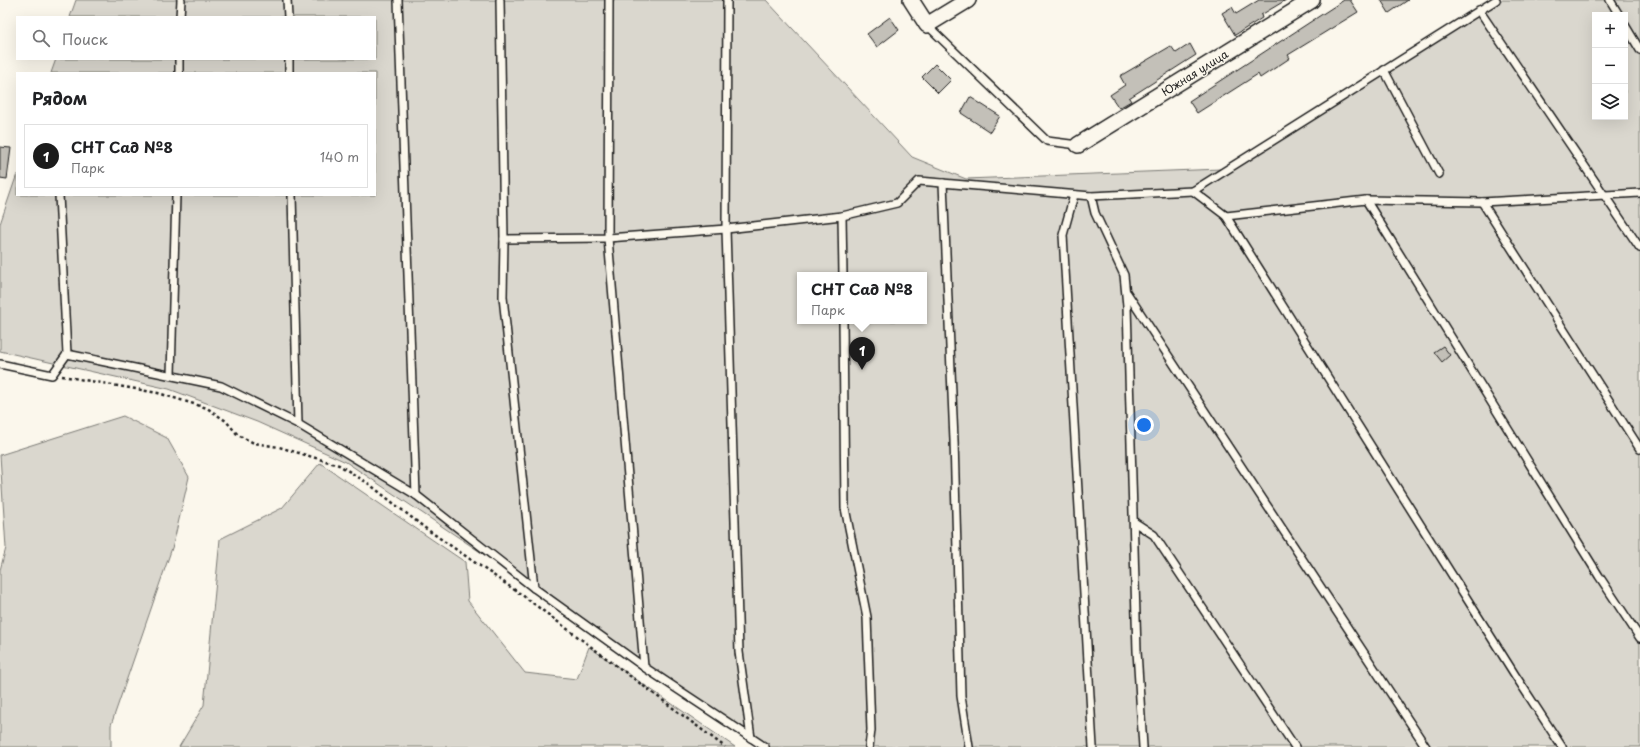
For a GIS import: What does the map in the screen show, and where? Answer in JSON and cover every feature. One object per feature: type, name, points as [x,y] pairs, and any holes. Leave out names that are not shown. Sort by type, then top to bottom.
[{"type":"street","points":[[911,0],[927,24],[968,0]]},
{"type":"street","name":"Южная улица","points":[[1078,145],[1312,0]]},
{"type":"lane","points":[[180,16],[181,0]]},
{"type":"lane","points":[[287,0],[288,16]]},
{"type":"lane","points":[[398,0],[416,495]]},
{"type":"lane","points":[[500,0],[504,239],[503,297],[534,588]]},
{"type":"lane","points":[[609,0],[608,238],[644,667]]},
{"type":"lane","points":[[727,0],[726,229],[739,652],[751,738]]},
{"type":"lane","points":[[504,239],[608,238],[726,229],[842,216],[897,203],[919,181],[1091,196],[1193,191],[1496,0]]},
{"type":"lane","points":[[1610,0],[1617,12]]},
{"type":"lane","points":[[1479,10],[1640,248]]},
{"type":"lane","points":[[927,24],[1047,141],[1078,145]]},
{"type":"lane","points":[[1628,30],[1640,50]]},
{"type":"lane","points":[[179,60],[179,72]]},
{"type":"lane","points":[[289,60],[289,72]]},
{"type":"lane","points":[[1384,70],[1439,174]]},
{"type":"lane","points":[[943,183],[954,440],[961,696],[969,747]]},
{"type":"lane","points":[[1193,191],[1226,216],[1515,676],[1562,747]]},
{"type":"lane","points":[[1226,216],[1366,200],[1482,202],[1640,193]]},
{"type":"lane","points":[[1074,194],[1063,235],[1093,747]]},
{"type":"lane","points":[[0,364],[52,375],[67,354],[59,196]]},
{"type":"lane","points":[[171,375],[176,196]]},
{"type":"lane","points":[[292,196],[298,424]]},
{"type":"lane","points":[[1091,196],[1095,212],[1124,275],[1126,291],[1137,651],[1143,747]]},
{"type":"lane","points":[[1366,200],[1599,576],[1640,638]]},
{"type":"lane","points":[[1482,202],[1640,449]]},
{"type":"lane","points":[[842,216],[842,272]]},
{"type":"lane","points":[[1126,291],[1426,747]]},
{"type":"lane","points":[[843,324],[846,508],[867,617],[871,730],[869,747]]},
{"type":"lane","points":[[67,354],[221,386],[298,424],[416,495],[534,588],[644,667],[765,747]]},
{"type":"lane","points":[[1134,522],[1154,535],[1295,747]]},
{"type":"path","points":[[52,375],[158,393],[207,408],[226,421],[238,435],[254,443],[280,447],[339,465],[369,484],[425,528],[522,595],[725,747]]},
{"type":"shaded area","points":[[76,0],[766,0],[912,157],[966,179],[1221,169],[1492,0],[1640,0],[1640,747],[763,747],[534,588],[346,462],[257,422],[169,389],[0,351],[0,224],[16,177],[16,196],[376,196],[376,72],[51,72],[56,60],[376,60],[376,16],[70,16]]},
{"type":"shaded area","points":[[123,416],[167,438],[189,477],[173,545],[111,725],[111,747],[0,747],[0,570],[6,548],[0,455]]},
{"type":"shaded area","points":[[320,463],[465,562],[468,601],[525,673],[577,679],[589,647],[735,747],[179,747],[204,705],[220,539],[282,508]]},
{"type":"building","points":[[1259,0],[1286,0],[1261,15],[1262,18],[1235,35],[1222,13],[1232,7],[1236,14]]},
{"type":"building","points":[[1344,0],[1350,0],[1358,12],[1288,55],[1290,58],[1260,78],[1258,74],[1197,113],[1189,101]]},
{"type":"building","points":[[1381,0],[1408,0],[1389,13]]},
{"type":"building","points":[[890,17],[899,30],[877,47],[867,34]]},
{"type":"building","points":[[1190,44],[1196,55],[1129,98],[1131,101],[1119,108],[1110,95],[1125,85],[1120,76],[1171,46],[1176,53]]},
{"type":"building","points":[[935,64],[951,80],[938,93],[922,77]]},
{"type":"building","points":[[970,97],[1000,116],[990,132],[961,113]]},
{"type":"building","points":[[0,147],[11,148],[7,179],[0,178]]},
{"type":"building","points":[[1443,346],[1450,355],[1442,362],[1434,352]]},
{"type":"place","name":"СНТ Сад №8","points":[[862,370]]}]
